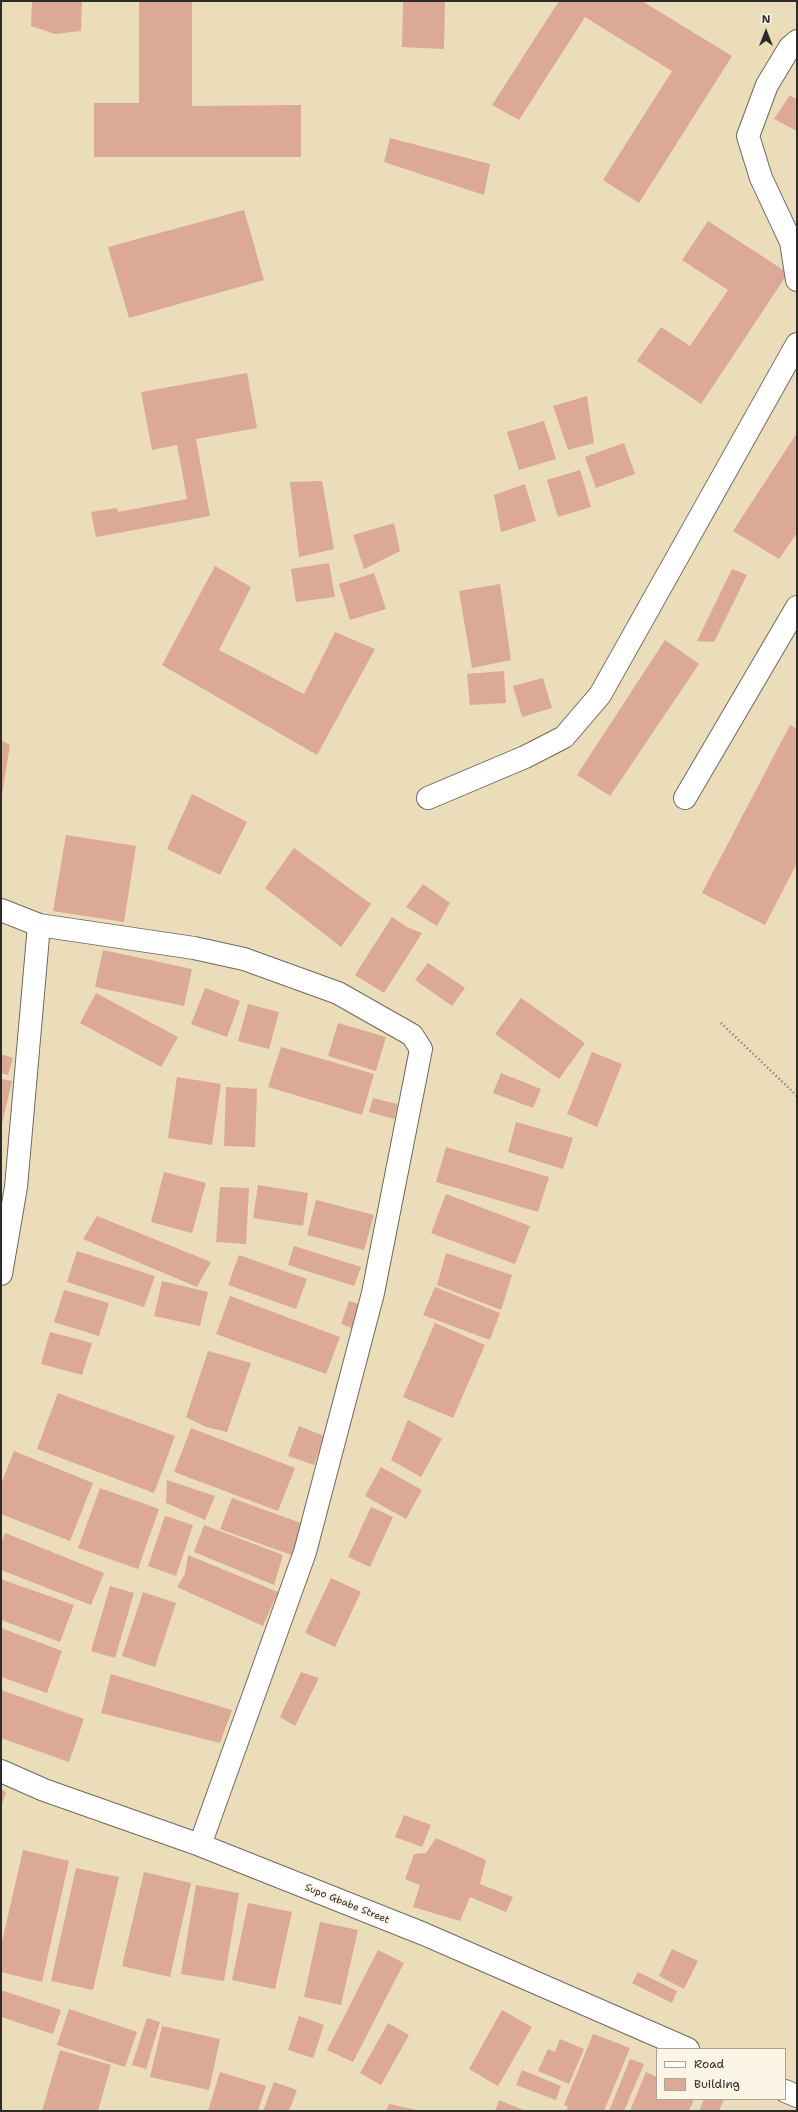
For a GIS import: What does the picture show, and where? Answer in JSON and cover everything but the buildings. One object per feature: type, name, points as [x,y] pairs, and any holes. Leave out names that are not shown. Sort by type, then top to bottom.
[{"type":"street","points":[[797,41],[790,48],[767,85],[748,136],[760,178],[791,242],[797,280]]},
{"type":"street","points":[[428,798],[525,757],[564,737],[600,695],[797,344]]},
{"type":"street","points":[[685,798],[797,607]]},
{"type":"street","points":[[1,910],[39,925],[194,948],[251,961],[338,993],[412,1035],[421,1049],[419,1067],[373,1293],[305,1552],[200,1845]]},
{"type":"street","points":[[1,1274],[16,1187],[39,925]]},
{"type":"street","name":"Supo Gbabe Street","points":[[1,1771],[44,1790],[200,1845],[424,1934],[686,2048]]},
{"type":"street","points":[[786,2091],[797,2096]]},
{"type":"path","points":[[721,1023],[797,1096]]}]
